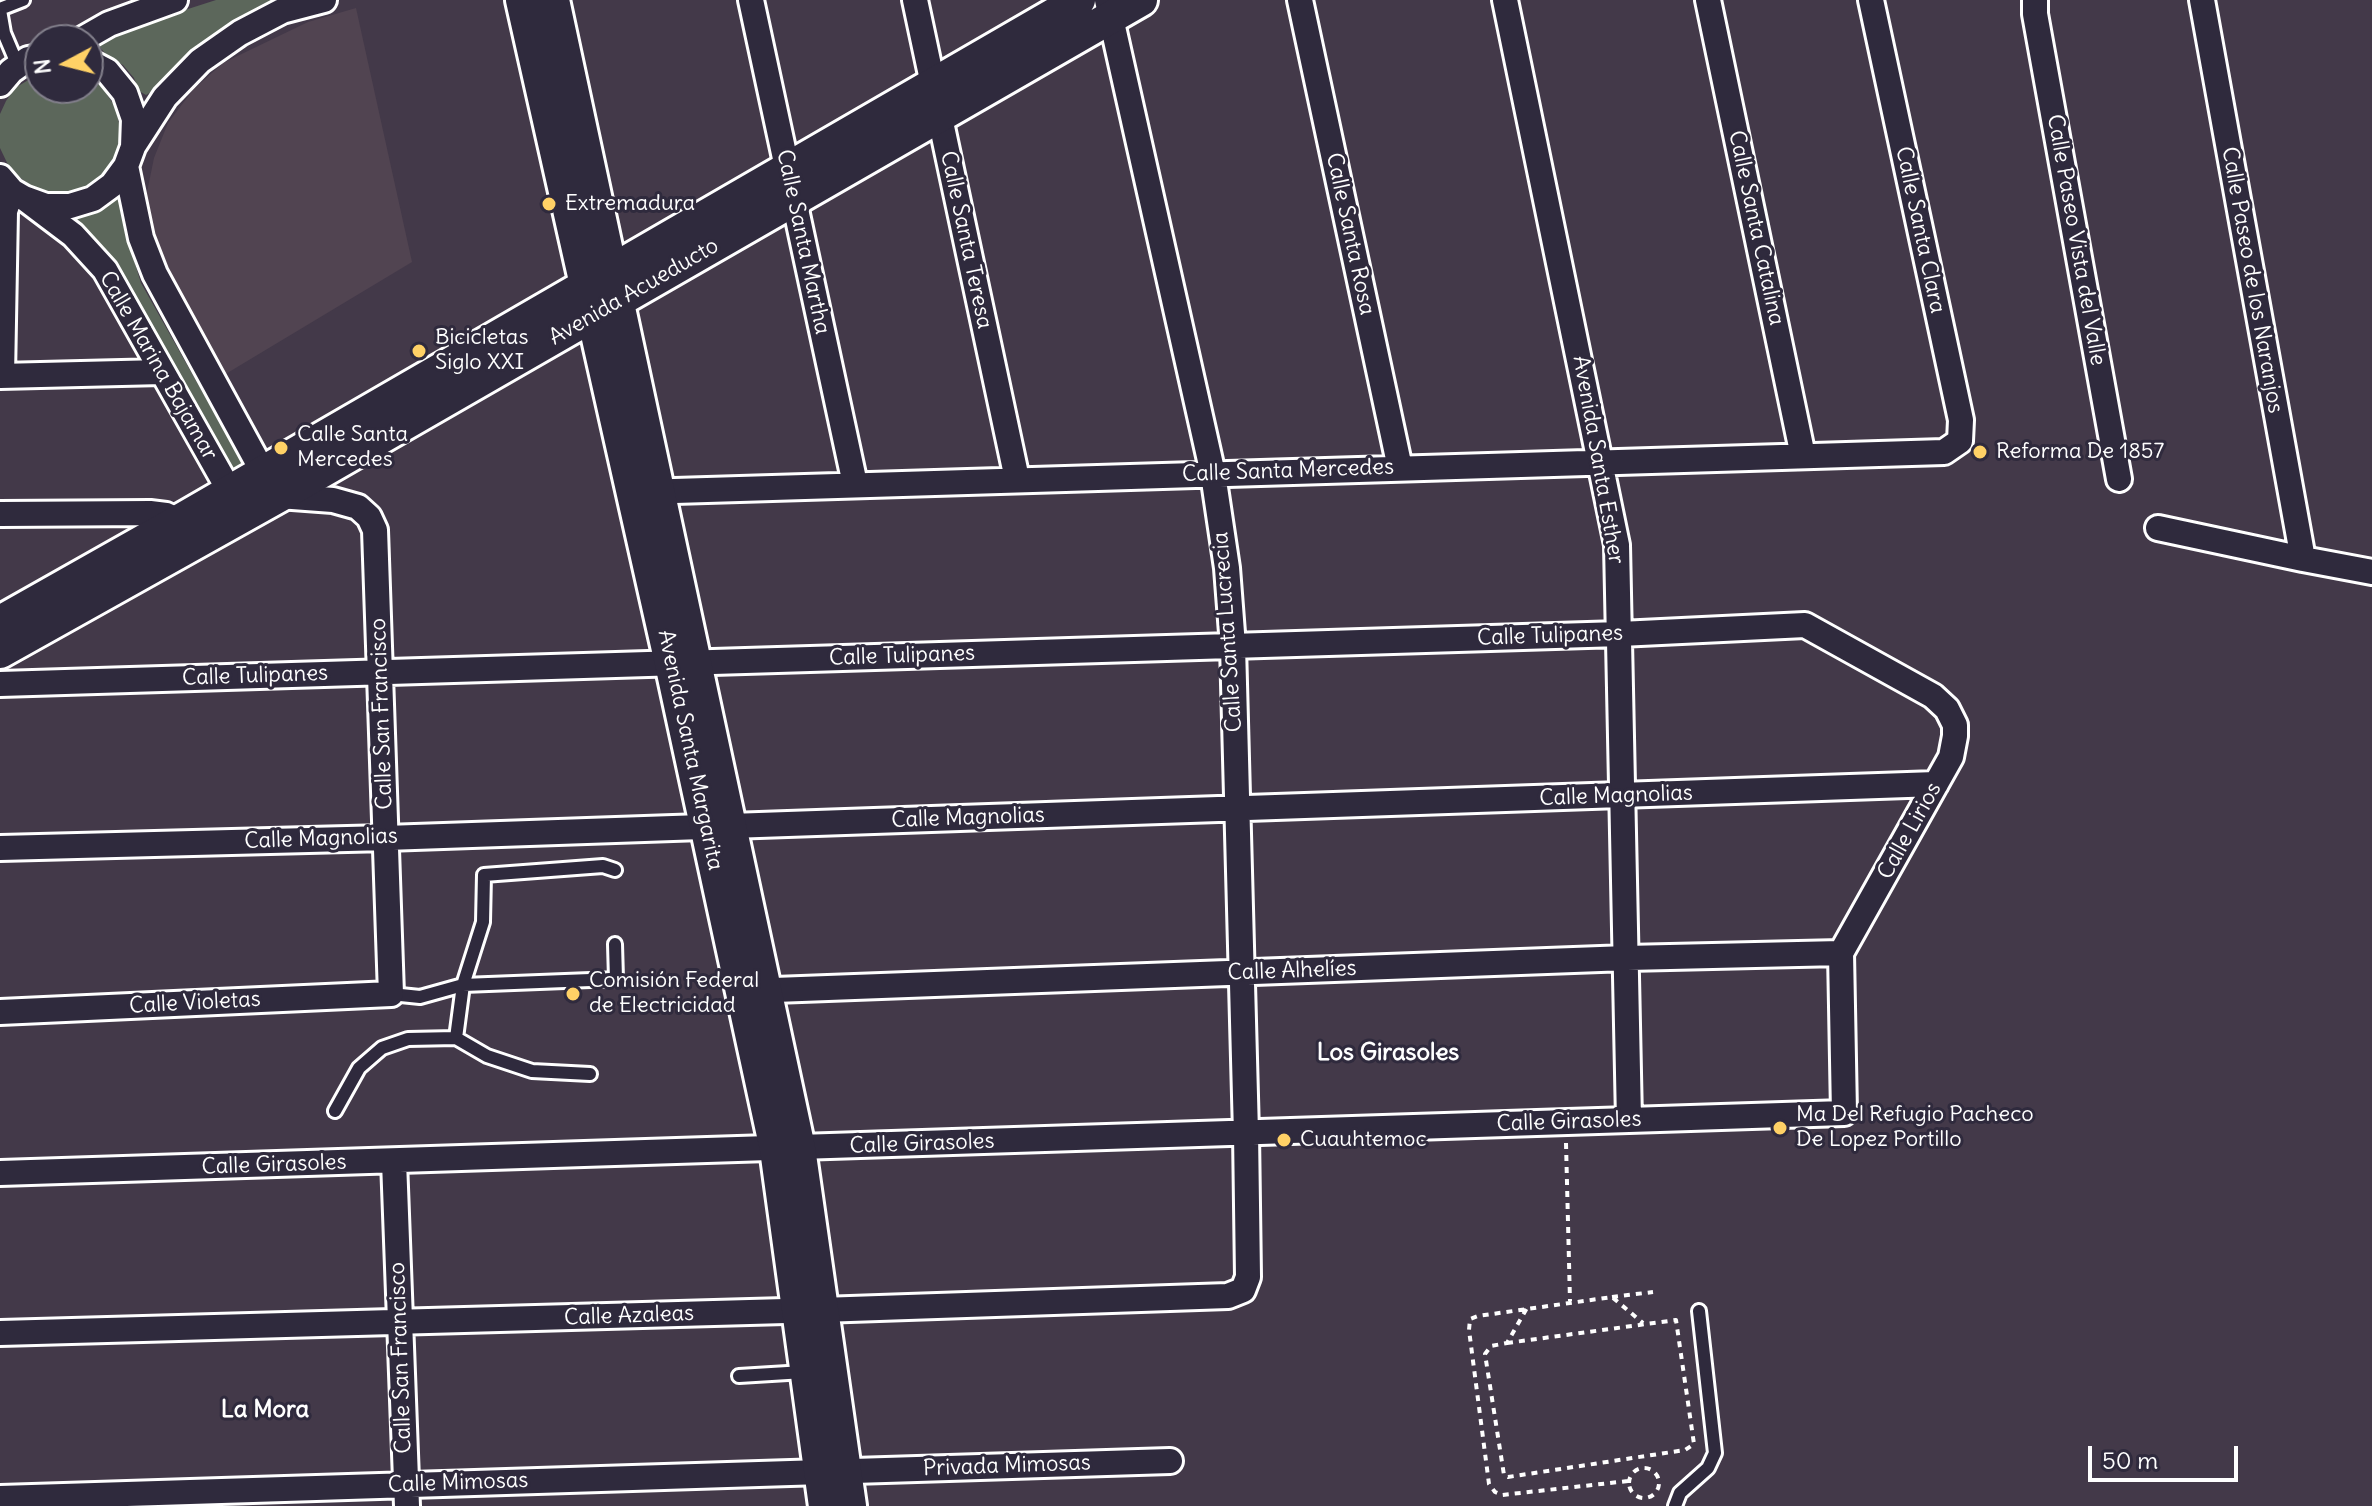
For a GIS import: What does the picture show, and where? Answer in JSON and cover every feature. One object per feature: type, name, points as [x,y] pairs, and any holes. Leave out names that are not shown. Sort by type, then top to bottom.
[{"type":"main road","name":"Avenida Santa Margarita","points":[[522,0],[602,293]]},
{"type":"main road","name":"Avenida Santa Margarita","points":[[553,0],[602,293],[787,1149],[833,1471],[825,1506]]},
{"type":"main road","name":"Avenida Acueducto","points":[[936,100],[1079,0]]},
{"type":"main road","name":"Avenida Acueducto","points":[[0,652],[188,531],[936,100],[1109,9],[1141,0]]},
{"type":"main road","name":"Avenida Acueducto","points":[[0,622],[188,531]]},
{"type":"main road","name":"Avenida Santa Margarita","points":[[810,1310],[807,1372],[833,1471],[850,1506]]},
{"type":"street","points":[[162,372],[1,376],[8,186],[46,206],[70,206],[93,199],[112,185],[165,97],[200,61],[240,33],[282,11],[324,0]]},
{"type":"street","name":"Calle Santa Martha","points":[[751,0],[855,484]]},
{"type":"street","name":"Calle Santa Teresa","points":[[915,0],[1017,479]]},
{"type":"street","name":"Calle Santa Rosa","points":[[1300,0],[1400,468]]},
{"type":"street","name":"Avenida Santa Esther","points":[[1505,0],[1617,545],[1629,1120]]},
{"type":"street","name":"Calle Santa Catalina","points":[[1708,0],[1803,456]]},
{"type":"street","name":"Calle Santa Clara","points":[[1871,0],[1961,420],[1960,441],[1944,452]]},
{"type":"street","name":"Calle Paseo Vista del Valle","points":[[2035,0],[2035,14],[2119,479]]},
{"type":"street","name":"Calle Paseo de los Naranjos","points":[[2202,0],[2303,559]]},
{"type":"street","points":[[104,27],[166,2]]},
{"type":"street","name":"Calle Santa Lucrecia","points":[[1109,9],[1213,474],[1227,568],[1233,646],[1248,1277]]},
{"type":"street","name":"Calle Marina Bajamar","points":[[104,69],[125,93],[134,119],[130,156],[141,238],[155,274],[271,484]]},
{"type":"street","name":"Calle Marina Bajamar","points":[[8,186],[73,235],[105,270],[236,503]]},
{"type":"street","name":"Calle Santa Mercedes","points":[[645,491],[1944,452]]},
{"type":"street","name":"Calle San Francisco","points":[[271,484],[358,507],[369,517],[375,530],[391,994]]},
{"type":"street","points":[[0,514],[150,513],[166,515],[188,531]]},
{"type":"street","points":[[2158,528],[2372,572]]},
{"type":"street","name":"Calle Tulipanes","points":[[0,684],[1620,634],[1805,625]]},
{"type":"street","name":"Calle Lirios","points":[[1805,625],[1933,696],[1947,709],[1955,725],[1951,757],[1841,953]]},
{"type":"street","name":"Calle Magnolias","points":[[0,848],[386,838],[1936,784]]},
{"type":"street","name":"Calle Alhelíes","points":[[754,991],[1627,958],[1841,953]]},
{"type":"street","name":"Calle Girasoles","points":[[0,1173],[1844,1113],[1841,953]]},
{"type":"street","name":"Calle Violetas","points":[[0,1012],[391,994]]},
{"type":"street","name":"Calle San Francisco","points":[[394,1161],[406,1496]]},
{"type":"street","name":"Calle Azaleas","points":[[0,1333],[1228,1296],[1243,1290],[1248,1277]]},
{"type":"street","name":"Privada Mimosas","points":[[833,1471],[1170,1461]]},
{"type":"street","name":"Calle Mimosas","points":[[0,1498],[406,1496],[833,1471]]},
{"type":"lane","points":[[14,70],[0,9],[23,0]]},
{"type":"lane","points":[[456,1038],[463,985],[483,922],[484,875],[603,866],[615,870]]},
{"type":"lane","points":[[391,994],[420,997],[463,985],[616,979],[615,944]]},
{"type":"lane","points":[[335,1111],[359,1068],[382,1048],[408,1039],[456,1038],[487,1056],[532,1071],[590,1074]]},
{"type":"lane","points":[[1675,1506],[1680,1493],[1708,1468],[1715,1453],[1699,1311]]},
{"type":"lane","points":[[739,1376],[807,1372]]},
{"type":"path","points":[[1565,1122],[1570,1301]]},
{"type":"path","points":[[1628,1481],[1502,1495],[1495,1492],[1489,1484],[1470,1319],[1570,1301],[1653,1292]]},
{"type":"path","points":[[1612,1297],[1643,1323]]},
{"type":"path","points":[[1507,1343],[1527,1308]]},
{"type":"path","points":[[1672,1319],[1678,1323],[1694,1444],[1690,1449],[1508,1477],[1502,1469],[1485,1354],[1491,1346],[1507,1343],[1672,1319]]},
{"type":"path","points":[[1642,1467],[1652,1469],[1658,1477],[1659,1487],[1654,1495],[1637,1497],[1630,1490],[1628,1481],[1633,1472],[1642,1467]]},
{"type":"shaded area","points":[[356,8],[412,262],[219,378],[151,238],[146,197],[154,158],[168,123],[193,90],[223,63],[308,22]]},
{"type":"green space","points":[[216,0],[291,0],[275,4],[203,43],[158,88],[146,95],[139,91],[134,78],[123,65],[104,52],[104,36]]},
{"type":"green space","points":[[24,83],[24,104],[104,104],[104,90],[116,108],[121,133],[115,158],[100,178],[78,191],[63,194],[34,188],[11,171],[0,148],[0,114],[15,88]]},
{"type":"green space","points":[[122,180],[129,244],[141,283],[244,466],[231,474],[51,211]]},
{"type":"place","name":"Extremadura","points":[[549,204]]},
{"type":"place","name":"Bicicletas Siglo XXI","points":[[419,351]]},
{"type":"place","name":"Calle Santa Mercedes","points":[[281,448]]},
{"type":"place","name":"Reforma De 1857","points":[[1980,452]]},
{"type":"place","name":"Comisión Federal de Electricidad","points":[[573,994]]},
{"type":"place","name":"Ma Del Refugio Pacheco De Lopez Portillo","points":[[1780,1128]]},
{"type":"place","name":"Cuauhtemoc","points":[[1284,1140]]},
{"type":"district","name":"Los Girasoles","points":[[1388,1053]]},
{"type":"district","name":"La Mora","points":[[265,1410]]}]
